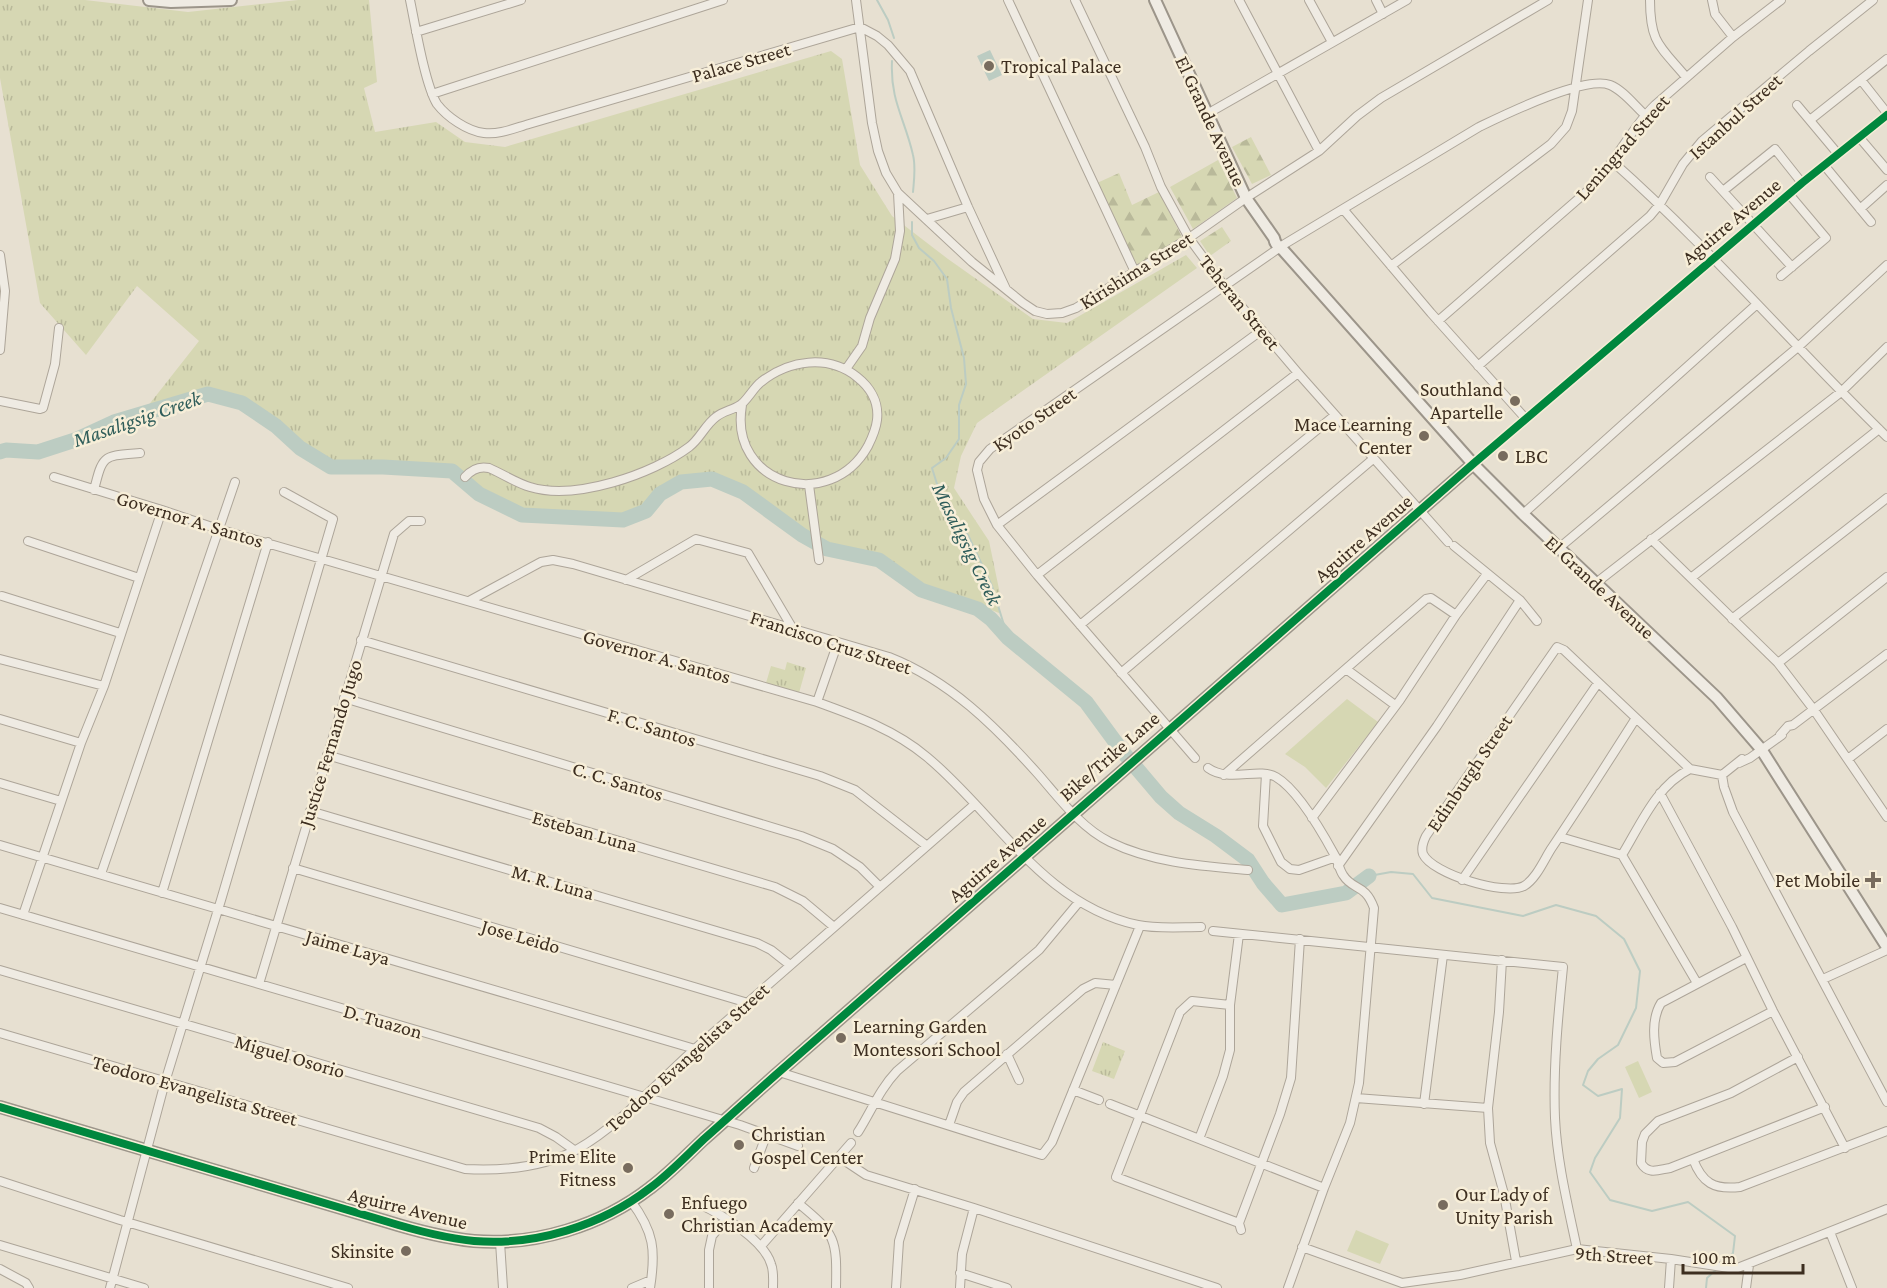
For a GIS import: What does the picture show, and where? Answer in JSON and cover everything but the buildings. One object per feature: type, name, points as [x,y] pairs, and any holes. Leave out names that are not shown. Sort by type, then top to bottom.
[{"type":"street","points":[[149,0],[171,2],[231,0]]},
{"type":"street","name":"Palace Street","points":[[410,0],[432,94],[447,114],[459,123],[483,133],[495,133],[860,27]]},
{"type":"street","points":[[416,32],[521,0]]},
{"type":"street","points":[[432,94],[723,0]]},
{"type":"street","name":"Kirishima Street","points":[[856,0],[872,123],[878,151],[886,173],[898,193],[972,262],[1035,311],[1047,314],[1062,313],[1076,308],[1135,272],[1319,151],[1357,116],[1381,98],[1548,0]]},
{"type":"street","points":[[1008,0],[1135,272]]},
{"type":"street","name":"Teheran Street","points":[[1075,0],[1145,147],[1161,187],[1189,238],[1225,287],[1419,510],[1451,544],[1520,600],[1537,621]]},
{"type":"street","name":"El Grande Avenue","points":[[1155,0],[1246,198],[1280,245],[1473,464],[1717,698],[1757,752],[1887,948]]},
{"type":"street","points":[[1239,0],[1319,151]]},
{"type":"street","points":[[1309,0],[1332,42]]},
{"type":"street","points":[[1376,0],[1383,14]]},
{"type":"street","points":[[1207,114],[1407,0]]},
{"type":"street","points":[[1391,266],[1560,136],[1570,118],[1588,0]]},
{"type":"street","points":[[1650,0],[1653,34],[1658,45],[1686,77]]},
{"type":"street","points":[[1712,0],[1715,14],[1733,37]]},
{"type":"street","name":"Leningrad Street","points":[[1438,321],[1578,200],[1603,175],[1645,115],[1733,37],[1781,0]]},
{"type":"street","name":"Istanbul Street","points":[[1478,366],[1636,229],[1660,204],[1683,164],[1702,141],[1873,0]]},
{"type":"street","points":[[860,27],[888,45],[910,71],[968,207],[1007,290]]},
{"type":"street","points":[[1810,120],[1887,59]]},
{"type":"street","points":[[1861,80],[1887,114]]},
{"type":"street","name":"Kyoto Street","points":[[1195,758],[1037,575],[997,525],[989,512],[979,481],[977,470],[983,455],[1225,287],[1280,245],[1479,127],[1514,111],[1593,84],[1607,84],[1621,93],[1645,115]]},
{"type":"street","points":[[1797,105],[1838,154]]},
{"type":"street","name":"Aguirre Avenue","points":[[0,1107],[403,1227],[441,1236],[472,1241],[500,1242],[551,1234],[600,1218],[631,1201],[666,1175],[779,1072],[1419,510],[1753,224],[1887,114]]},
{"type":"street","points":[[1859,137],[1887,170]]},
{"type":"street","points":[[1723,191],[1774,149],[1802,183]]},
{"type":"street","points":[[1613,162],[1660,204],[1887,437]]},
{"type":"street","points":[[1824,165],[1870,222]]},
{"type":"street","points":[[1710,177],[1792,267]]},
{"type":"street","points":[[1860,209],[1887,185]]},
{"type":"street","points":[[846,369],[862,346],[870,318],[895,259],[900,231],[898,193]]},
{"type":"street","points":[[1781,276],[1826,238],[1789,194]]},
{"type":"street","points":[[927,219],[968,207]]},
{"type":"street","points":[[1344,209],[1438,321],[1526,419]]},
{"type":"street","points":[[0,255],[4,291],[0,350]]},
{"type":"street","points":[[1559,548],[1798,347],[1887,265]]},
{"type":"street","points":[[1523,514],[1757,304]]},
{"type":"street","points":[[0,401],[43,408],[54,364],[59,328]]},
{"type":"street","points":[[997,525],[1262,330]]},
{"type":"street","points":[[1596,583],[1841,392],[1886,350]]},
{"type":"street","points":[[795,364],[834,364],[846,369],[864,384],[875,399],[878,411],[877,423],[871,441],[855,464],[835,478],[809,485],[797,485],[778,480],[756,462],[741,433],[739,418],[742,405],[749,393],[761,382],[795,364]]},
{"type":"street","points":[[1037,575],[1298,373]]},
{"type":"street","points":[[465,477],[474,469],[482,467],[543,490],[588,488],[612,483],[634,476],[682,452],[698,438],[716,416],[742,405]]},
{"type":"street","points":[[1080,625],[1335,415]]},
{"type":"street","points":[[1691,578],[1879,429]]},
{"type":"street","points":[[94,490],[100,465],[105,459],[115,455],[140,453]]},
{"type":"street","points":[[1121,673],[1373,459]]},
{"type":"street","name":"Governor A. Santos","points":[[54,477],[218,529],[817,702],[857,716],[906,742],[952,779],[1024,857],[1055,885],[1079,902],[1122,921],[1140,926],[1202,927]]},
{"type":"street","points":[[101,874],[235,482]]},
{"type":"street","points":[[809,485],[818,556]]},
{"type":"street","points":[[110,1288],[165,1082],[333,519],[284,492]]},
{"type":"street","points":[[1732,619],[1887,498]]},
{"type":"street","points":[[23,915],[81,743],[104,686],[162,510]]},
{"type":"street","name":"Justice Fernando Jugo","points":[[259,984],[394,534],[410,521],[421,521]]},
{"type":"street","points":[[626,580],[696,539],[747,553],[793,629]]},
{"type":"street","points":[[1651,539],[1778,663],[1886,813]]},
{"type":"street","points":[[28,541],[139,578]]},
{"type":"street","points":[[162,892],[268,542]]},
{"type":"street","name":"Francisco Cruz Street","points":[[469,601],[541,562],[563,562],[899,660],[953,692],[993,726],[1074,813],[1089,828],[1109,842],[1167,861],[1248,870]]},
{"type":"street","points":[[1312,818],[1395,705],[1486,573]]},
{"type":"street","points":[[1778,663],[1887,577]]},
{"type":"street","points":[[2,596],[120,633]]},
{"type":"street","points":[[1224,775],[1426,598],[1434,600],[1456,615]]},
{"type":"street","points":[[1338,866],[1437,726],[1520,600]]},
{"type":"street","name":"F. C. Santos","points":[[361,640],[820,776],[855,790],[927,846]]},
{"type":"street","points":[[817,702],[838,642]]},
{"type":"street","name":"Edinburgh Street","points":[[1598,683],[1559,647],[1554,649],[1426,836],[1422,849],[1424,856],[1462,880],[1514,888],[1524,886],[1560,837],[1636,718]]},
{"type":"street","points":[[1462,880],[1598,683],[1690,769],[1722,775],[1787,732],[1793,725],[1887,654]]},
{"type":"street","points":[[0,659],[104,686]]},
{"type":"street","points":[[1346,669],[1395,705]]},
{"type":"street","name":"C. C. Santos","points":[[344,698],[801,836],[833,849],[860,867],[880,887]]},
{"type":"street","points":[[0,718],[81,743]]},
{"type":"street","points":[[1848,759],[1887,729]]},
{"type":"street","name":"Esteban Luna","points":[[327,755],[775,887],[804,901],[834,927]]},
{"type":"street","points":[[1208,768],[1224,775],[1266,774],[1275,777],[1285,785],[1312,818],[1336,857],[1338,866],[1346,879],[1369,896],[1374,908],[1356,1098],[1350,1123],[1288,1288]]},
{"type":"street","points":[[1622,855],[1660,793],[1669,782],[1690,769]]},
{"type":"street","points":[[1266,774],[1263,826],[1281,862],[1290,869],[1299,870],[1336,857]]},
{"type":"street","points":[[1722,775],[1733,812],[1887,1102]]},
{"type":"street","points":[[0,783],[61,801]]},
{"type":"street","points":[[1660,793],[1732,927],[1845,1148]]},
{"type":"street","name":"Teodoro Evangelista Street","points":[[0,1033],[465,1169],[520,1167],[548,1161],[574,1150],[610,1127],[695,1049],[975,804]]},
{"type":"street","name":"M. R. Luna","points":[[310,811],[757,943],[771,950],[790,965]]},
{"type":"street","points":[[1560,837],[1622,855],[1697,983]]},
{"type":"street","name":"Jaime Laya","points":[[0,845],[695,1049]]},
{"type":"street","name":"Jose Leido","points":[[293,868],[748,1003]]},
{"type":"street","points":[[858,1132],[882,1087],[897,1071],[1039,950],[1079,902]]},
{"type":"street","name":"D. Tuazon","points":[[0,908],[724,1121],[798,1146]]},
{"type":"street","points":[[779,1072],[1042,1155],[1052,1142],[1140,926]]},
{"type":"street","points":[[1213,931],[1563,967],[1557,1031],[1555,1118],[1563,1185],[1577,1249]]},
{"type":"street","points":[[1198,1139],[1223,1076],[1230,1050],[1230,1005],[1239,934]]},
{"type":"street","points":[[1230,1005],[1192,1001],[1180,1012],[1116,1177],[1240,1227],[1291,1078],[1300,939]]},
{"type":"street","points":[[1823,979],[1887,948]]},
{"type":"street","points":[[1424,1104],[1443,955]]},
{"type":"street","points":[[1746,958],[1666,999],[1657,1009],[1654,1039],[1656,1058],[1668,1063],[1675,1062],[1773,1011]]},
{"type":"street","points":[[1502,960],[1499,1012],[1488,1108],[1490,1143],[1504,1194],[1516,1261]]},
{"type":"street","name":"Miguel Osorio","points":[[0,970],[539,1128],[574,1150]]},
{"type":"street","points":[[949,1125],[957,1102],[964,1092],[1083,989],[1095,983],[1116,985]]},
{"type":"street","points":[[1007,1054],[1019,1080]]},
{"type":"street","points":[[1798,1057],[1731,1093],[1658,1121],[1645,1134],[1642,1142],[1641,1162],[1647,1170],[1653,1172],[1670,1168],[1825,1107]]},
{"type":"street","points":[[1073,1090],[1099,1100]]},
{"type":"street","points":[[1356,1098],[1488,1108]]},
{"type":"street","points":[[1110,1104],[1324,1188]]},
{"type":"street","points":[[1693,1159],[1697,1169],[1714,1186],[1725,1189],[1740,1187],[1887,1131]]},
{"type":"street","points":[[754,1168],[766,1136]]},
{"type":"street","points":[[761,1246],[851,1143]]},
{"type":"street","points":[[839,1157],[866,1175],[974,1208],[1214,1288]]},
{"type":"street","points":[[0,1181],[127,1222],[348,1288]]},
{"type":"street","points":[[896,1288],[899,1241],[915,1189]]},
{"type":"street","points":[[631,1201],[642,1215],[652,1237],[651,1284],[632,1288]]},
{"type":"street","points":[[798,1203],[828,1230],[833,1241],[837,1263],[836,1288]]},
{"type":"street","points":[[699,1204],[715,1211],[761,1246],[771,1262],[773,1288]]},
{"type":"street","points":[[960,1288],[964,1239],[974,1208]]},
{"type":"street","name":"9th Street","points":[[1302,1247],[1408,1286],[1577,1249],[1671,1259],[1735,1269],[1887,1210]]},
{"type":"street","points":[[709,1288],[709,1250],[712,1236],[726,1219]]},
{"type":"street","points":[[1830,1232],[1852,1288]]},
{"type":"street","points":[[500,1242],[503,1288]]},
{"type":"street","points":[[0,1245],[144,1288]]},
{"type":"street","points":[[1669,1288],[1671,1259]]},
{"type":"street","points":[[1746,1288],[1749,1265]]},
{"type":"street","points":[[0,1269],[26,1283],[29,1288]]},
{"type":"street","points":[[960,1273],[1007,1288]]},
{"type":"green space","points":[[0,0],[85,0],[188,12],[298,0],[369,0],[377,82],[364,88],[375,132],[436,122],[465,142],[505,147],[831,51],[842,59],[860,165],[892,216],[1033,319],[1067,323],[1186,255],[1197,268],[977,423],[961,456],[954,488],[989,541],[1000,594],[999,613],[923,584],[881,554],[827,549],[802,535],[743,492],[712,479],[680,482],[660,494],[646,511],[623,520],[522,515],[479,494],[452,471],[331,467],[300,448],[276,426],[242,403],[208,394],[140,416],[199,341],[137,286],[86,355],[40,303],[0,78]]},
{"type":"green space","points":[[1251,137],[1271,175],[1252,184],[1232,147]]},
{"type":"green space","points":[[1218,160],[1237,198],[1193,229],[1170,187]]},
{"type":"green space","points":[[1119,173],[1132,205],[1159,192],[1182,237],[1137,265],[1097,183]]},
{"type":"green space","points":[[1222,227],[1231,241],[1210,256],[1200,241]]},
{"type":"green space","points":[[787,662],[806,668],[799,693],[794,692],[793,694],[766,683],[771,666],[785,670]]},
{"type":"green space","points":[[1347,699],[1378,722],[1326,788],[1305,767],[1285,754]]},
{"type":"green space","points":[[1103,1042],[1125,1051],[1114,1079],[1092,1071]]},
{"type":"green space","points":[[1638,1061],[1652,1092],[1639,1098],[1625,1067]]},
{"type":"green space","points":[[1356,1230],[1389,1244],[1380,1264],[1347,1251]]},
{"type":"water","name":"Tropical Palace","points":[[990,50],[1002,75],[989,81],[977,56]]},
{"type":"waterway","name":"Masaligsig Creek","points":[[877,0],[888,20],[894,38]]},
{"type":"waterway","name":"Masaligsig Creek","points":[[892,61],[893,88],[914,160],[913,192]]},
{"type":"waterway","name":"Masaligsig Creek","points":[[912,222],[912,235],[919,248],[934,261],[947,279],[951,308],[964,358],[966,384],[959,405],[959,439],[946,458],[932,468],[942,500],[968,535],[992,586],[1008,638]]},
{"type":"waterway","name":"Masaligsig Creek","points":[[0,452],[6,450],[38,452],[75,440],[114,422],[208,394],[242,403],[276,426],[300,448],[331,467],[452,471],[479,494],[522,515],[623,520],[646,511],[660,494],[681,482],[712,479],[743,492],[802,535],[827,549],[879,560],[921,590],[978,609],[991,619],[1008,638],[1086,702],[1122,751],[1161,797],[1179,813],[1216,836],[1248,860],[1263,883],[1282,905],[1346,893],[1369,876]]},
{"type":"waterway","name":"Masaligsig Creek","points":[[1369,876],[1391,872],[1413,874],[1432,898],[1523,916],[1556,905],[1596,916],[1624,939],[1640,971],[1636,1008],[1618,1045],[1598,1059],[1588,1071],[1583,1085],[1598,1096],[1622,1089],[1620,1118],[1595,1158],[1590,1172],[1610,1200],[1652,1211],[1688,1202],[1735,1236],[1733,1253],[1721,1265]]},
{"type":"waterway","name":"Masaligsig Creek","points":[[1706,1288],[1707,1278],[1717,1269]]},
{"type":"cycle path","name":"Bike/Trike Lane","points":[[0,1107],[396,1224],[452,1238],[497,1242],[520,1240],[566,1231],[610,1213],[664,1177],[779,1072],[1473,464],[1802,183],[1887,115]]},
{"type":"place","name":"Tropical Palace","points":[[989,66]]},
{"type":"place","name":"Southland Apartelle","points":[[1515,401]]},
{"type":"place","name":"Mace Learning Center","points":[[1424,436]]},
{"type":"place","name":"LBC","points":[[1503,456]]},
{"type":"place","name":"Pet Mobile","points":[[1873,880]]},
{"type":"place","name":"Learning Garden Montessori School","points":[[841,1038]]},
{"type":"place","name":"Christian Gospel Center","points":[[739,1145]]},
{"type":"place","name":"Prime Elite Fitness","points":[[628,1168]]},
{"type":"place","name":"Our Lady of Unity Parish","points":[[1443,1205]]},
{"type":"place","name":"Enfuego Christian Academy","points":[[669,1214]]},
{"type":"place","name":"Skinsite","points":[[406,1251]]}]
